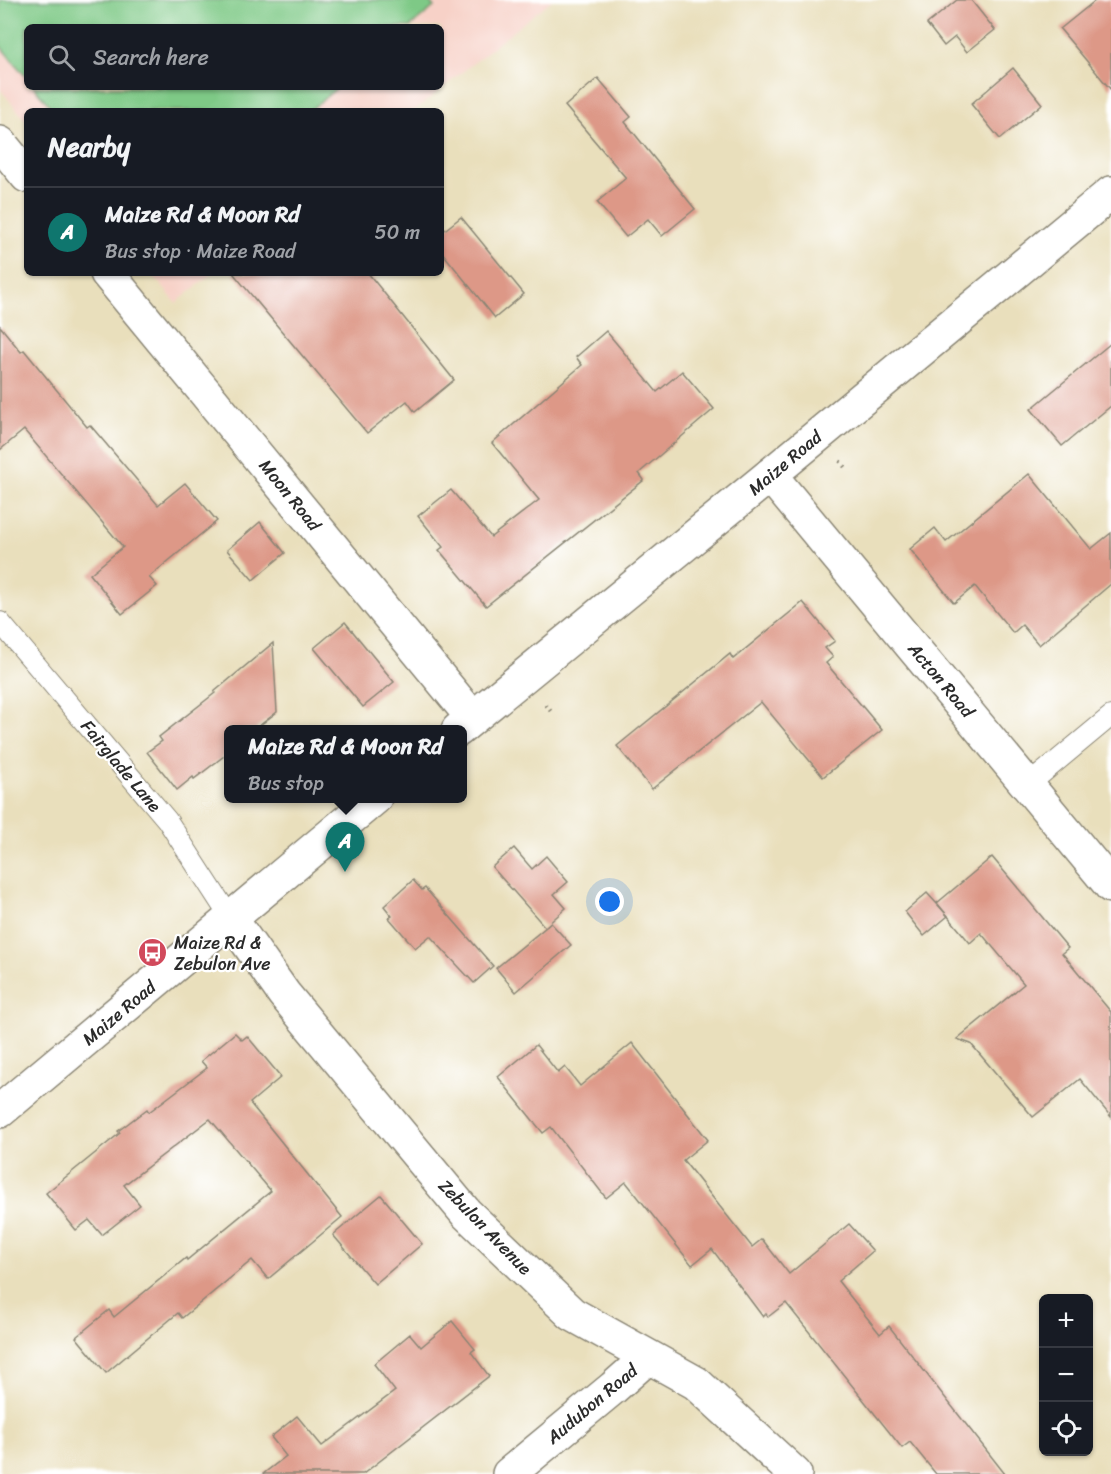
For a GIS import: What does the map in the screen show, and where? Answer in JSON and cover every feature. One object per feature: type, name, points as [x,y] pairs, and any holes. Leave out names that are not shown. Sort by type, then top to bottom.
[{"type":"street","points":[[0,143],[24,172]]},
{"type":"street","name":"Maize Road","points":[[465,723],[1111,193]]},
{"type":"street","name":"Moon Road","points":[[109,276],[465,723]]},
{"type":"street","name":"Acton Road","points":[[770,475],[1111,886]]},
{"type":"street","name":"Maize Road","points":[[0,1111],[369,803]]},
{"type":"street","name":"Zebulon Avenue","points":[[231,919],[284,994],[466,1213],[572,1314],[647,1358],[696,1383],[795,1474]]},
{"type":"street","name":"Audubon Road","points":[[509,1474],[647,1358]]},
{"type":"lane","name":"Fairglade Lane","points":[[0,622],[167,820],[231,919]]},
{"type":"lane","points":[[1028,785],[1111,716]]},
{"type":"path","points":[[840,460],[847,470]]},
{"type":"path","points":[[546,704],[552,712]]},
{"type":"shaded area","points":[[0,0],[552,0],[444,87],[444,24],[24,24],[24,90],[440,90],[418,108],[24,108],[24,118],[0,89]]},
{"type":"shaded area","points":[[154,276],[209,276],[176,303]]},
{"type":"green space","points":[[0,0],[428,0],[434,7],[414,24],[24,24],[24,74],[0,46]]},
{"type":"green space","points":[[36,90],[334,90],[313,108],[52,108]]},
{"type":"building","points":[[957,0],[971,0],[995,30],[967,52],[955,37],[944,46],[927,24]]},
{"type":"building","points":[[1096,0],[1111,0],[1111,90],[1060,29]]},
{"type":"building","points":[[1013,68],[1042,104],[1000,139],[971,104]]},
{"type":"building","points":[[598,78],[631,117],[625,122],[695,209],[662,236],[648,219],[626,237],[597,202],[626,178],[565,106]]},
{"type":"building","points":[[461,217],[524,294],[495,318],[444,255],[444,231]]},
{"type":"building","points":[[236,276],[370,276],[454,380],[415,412],[407,401],[367,433]]},
{"type":"building","points":[[0,326],[21,352],[24,350],[87,427],[90,425],[158,505],[185,483],[217,521],[149,577],[157,586],[122,614],[90,574],[123,547],[24,430],[0,450]]},
{"type":"building","points":[[606,331],[657,392],[682,371],[714,409],[639,473],[644,480],[486,606],[439,550],[443,547],[418,516],[451,490],[491,537],[539,500],[492,443],[582,365],[576,357]]},
{"type":"building","points":[[1111,343],[1111,406],[1062,446],[1031,409]]},
{"type":"building","points":[[1029,474],[1091,549],[1111,533],[1111,584],[1039,645],[1022,625],[1013,633],[975,586],[954,603],[910,549],[935,528],[946,542]]},
{"type":"building","points":[[260,522],[285,553],[253,580],[227,550]]},
{"type":"building","points":[[803,602],[835,641],[825,648],[833,657],[826,663],[882,730],[823,777],[761,702],[652,789],[617,746],[730,654],[733,659]]},
{"type":"building","points":[[345,622],[394,682],[363,707],[314,648]]},
{"type":"building","points":[[273,643],[277,712],[260,725],[224,725],[224,756],[177,790],[147,752],[162,741],[159,737]]},
{"type":"building","points":[[514,848],[532,869],[546,856],[568,882],[554,894],[566,908],[545,927],[492,867]]},
{"type":"building","points":[[992,857],[1068,948],[1062,953],[1111,1012],[1111,1117],[1080,1079],[1033,1117],[971,1044],[957,1039],[1024,984],[981,933],[970,943],[937,903]]},
{"type":"building","points":[[413,880],[422,890],[425,888],[493,966],[474,983],[430,936],[415,948],[389,918],[392,916],[384,906]]},
{"type":"building","points":[[927,893],[948,916],[924,936],[905,912]]},
{"type":"building","points":[[551,923],[571,945],[516,992],[496,968]]},
{"type":"building","points":[[235,1033],[242,1040],[247,1036],[281,1077],[250,1103],[342,1217],[268,1279],[252,1260],[182,1318],[178,1313],[106,1373],[76,1337],[109,1310],[114,1317],[271,1191],[210,1119],[124,1185],[140,1205],[102,1235],[89,1220],[76,1230],[46,1193],[120,1133],[118,1131],[147,1109],[149,1112],[207,1068],[201,1061]]},
{"type":"building","points":[[632,1043],[708,1140],[683,1160],[752,1247],[762,1239],[789,1274],[849,1224],[873,1251],[838,1281],[880,1334],[889,1326],[1005,1474],[936,1474],[910,1442],[902,1448],[786,1303],[768,1317],[766,1314],[763,1317],[712,1249],[692,1265],[626,1182],[606,1198],[551,1127],[543,1133],[498,1077],[536,1045],[558,1073],[565,1067],[580,1086]]},
{"type":"building","points":[[381,1195],[422,1244],[375,1284],[333,1235]]},
{"type":"building","points":[[452,1321],[475,1349],[471,1352],[489,1376],[363,1474],[263,1474],[286,1456],[271,1437],[297,1416],[322,1446],[395,1391],[374,1364],[410,1334],[421,1347]]},
{"type":"place","name":"Maize Rd & Moon Rd","points":[[345,872]]},
{"type":"place","name":"Maize Rd & Zebulon Ave","points":[[153,953]]}]
